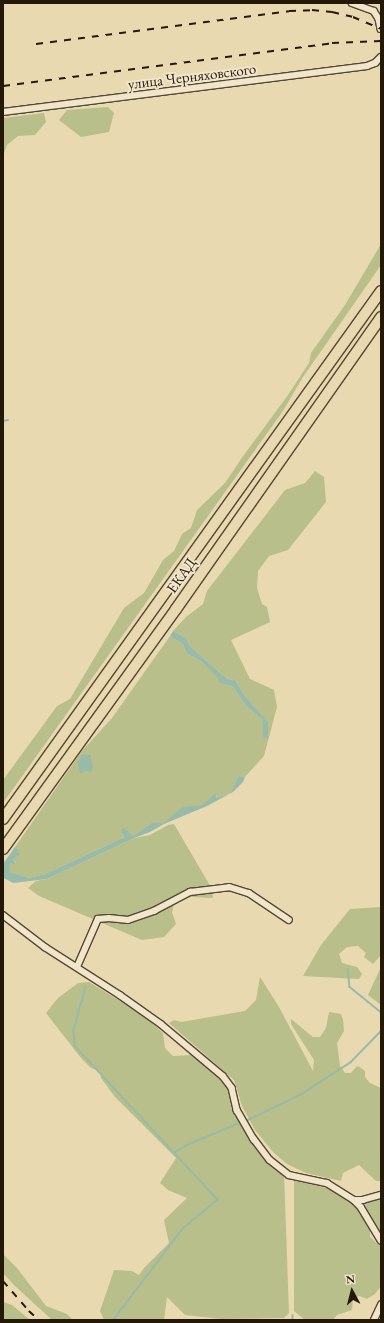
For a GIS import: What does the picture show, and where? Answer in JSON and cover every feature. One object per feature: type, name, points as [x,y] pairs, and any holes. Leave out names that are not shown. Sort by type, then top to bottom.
[{"type":"highway","name":"ЕКАД","points":[[3,819],[381,291]]},
{"type":"highway","name":"ЕКАД","points":[[3,849],[176,609],[381,316]]},
{"type":"street","points":[[352,3],[374,11],[379,19],[381,29]]},
{"type":"street","name":"улица Черняховского","points":[[3,112],[367,66],[375,63],[381,56]]},
{"type":"street","points":[[78,967],[98,919],[109,918],[128,920],[154,911],[190,892],[229,887],[249,893],[289,920]]},
{"type":"street","points":[[3,916],[45,947],[78,967],[161,1024],[223,1076],[232,1088],[241,1116],[254,1139],[270,1160],[289,1175],[327,1183],[354,1200],[381,1240]]},
{"type":"street","points":[[354,1200],[363,1200],[381,1195]]},
{"type":"street","points":[[374,1320],[381,1305]]},
{"type":"green space","points":[[108,107],[114,113],[109,132],[81,137],[59,120],[67,110]]},
{"type":"green space","points":[[44,113],[46,122],[35,135],[18,136],[7,145],[3,156],[3,118]]},
{"type":"green space","points":[[381,244],[381,265],[303,377],[283,411],[3,803],[3,780],[57,706],[70,699],[124,608],[144,593],[163,560],[174,551],[182,534],[191,528],[197,510],[225,483],[288,395],[309,363],[311,353],[345,305]]},
{"type":"green space","points":[[315,471],[324,477],[326,502],[288,550],[269,556],[258,571],[257,588],[262,604],[267,607],[270,622],[231,640],[250,679],[274,690],[277,707],[264,756],[245,777],[238,776],[231,793],[216,798],[217,793],[202,805],[183,808],[163,823],[151,823],[133,836],[125,837],[45,874],[29,878],[8,872],[10,863],[16,863],[13,859],[18,849],[15,847],[82,751],[112,718],[170,636],[183,644],[186,653],[202,662],[220,679],[219,682],[233,687],[246,706],[263,720],[263,736],[268,722],[245,696],[235,680],[227,679],[190,646],[185,637],[173,631],[186,617],[203,604],[207,591],[285,490],[305,483]]},
{"type":"green space","points":[[174,824],[212,889],[213,898],[191,897],[175,900],[172,912],[176,924],[164,937],[142,940],[39,896],[28,888],[36,881],[47,879],[134,838],[150,835],[168,825]]},
{"type":"green space","points":[[381,907],[381,955],[373,964],[364,957],[366,953],[358,946],[347,947],[339,954],[342,963],[357,967],[362,974],[359,979],[303,976],[321,945],[350,909]]},
{"type":"green space","points":[[381,967],[381,1005],[368,995]]},
{"type":"green space","points":[[260,977],[279,1007],[313,1071],[314,1060],[291,1024],[291,1019],[313,1037],[320,1037],[326,1028],[329,1012],[341,1014],[344,1031],[337,1043],[340,1066],[345,1073],[351,1073],[357,1066],[361,1068],[365,1071],[365,1077],[370,1083],[381,1088],[381,1181],[376,1181],[359,1165],[343,1173],[341,1181],[306,1173],[287,1164],[273,1152],[255,1130],[242,1106],[234,1080],[169,1023],[174,1020],[181,1022],[245,1011],[256,1000]]},
{"type":"green space","points":[[89,982],[143,1015],[163,1033],[165,1048],[173,1056],[192,1055],[223,1079],[230,1091],[234,1111],[250,1138],[273,1165],[284,1173],[289,1313],[284,1318],[221,1319],[185,1315],[167,1297],[164,1320],[104,1320],[100,1311],[114,1270],[132,1271],[139,1275],[169,1243],[164,1220],[187,1198],[168,1190],[160,1183],[176,1158],[115,1097],[101,1078],[100,1071],[91,1068],[81,1058],[46,1013],[58,998],[78,983]]},
{"type":"green space","points":[[294,1180],[335,1190],[353,1201],[370,1225],[370,1237],[379,1245],[381,1244],[381,1286],[375,1294],[367,1299],[359,1296],[353,1299],[352,1310],[337,1315],[333,1320],[305,1320],[294,1311]]},
{"type":"green space","points":[[381,1198],[381,1235],[364,1208],[366,1203]]},
{"type":"green space","points":[[3,1254],[17,1268],[46,1306],[67,1314],[73,1320],[52,1320],[14,1285],[3,1273]]},
{"type":"green space","points":[[3,1302],[12,1305],[30,1320],[3,1320]]},
{"type":"shaded area","points":[[173,631],[185,637],[190,646],[227,679],[235,680],[245,696],[268,722],[268,739],[263,737],[263,720],[246,706],[233,687],[218,682],[219,679],[202,662],[186,653],[183,644],[170,636]]},
{"type":"shaded area","points":[[82,755],[90,755],[93,767],[91,772],[85,771],[80,774],[78,762]]},
{"type":"shaded area","points":[[238,776],[245,777],[243,782],[233,792],[207,806],[164,824],[150,832],[47,879],[13,883],[4,878],[3,864],[15,847],[18,849],[19,855],[13,859],[16,864],[10,863],[9,872],[29,878],[45,874],[125,837],[121,830],[124,828],[133,836],[151,823],[163,823],[183,807],[202,805],[217,792],[216,798],[231,793]]},
{"type":"waterway","points":[[3,421],[8,420]]},
{"type":"waterway","points":[[348,969],[350,987],[381,1012]]},
{"type":"waterway","points":[[86,987],[74,1030],[75,1046],[218,1200],[183,1229],[114,1320]]},
{"type":"waterway","points":[[248,1120],[300,1095],[351,1062],[381,1031]]},
{"type":"waterway","points":[[174,1153],[189,1144],[240,1123]]},
{"type":"waterway","points":[[293,1315],[293,1320]]},
{"type":"railway","points":[[36,44],[289,11],[312,10],[332,12],[353,17],[381,29]]},
{"type":"railway","points":[[3,86],[332,43],[381,41]]},
{"type":"railway","points":[[3,1281],[29,1311],[39,1320]]}]
